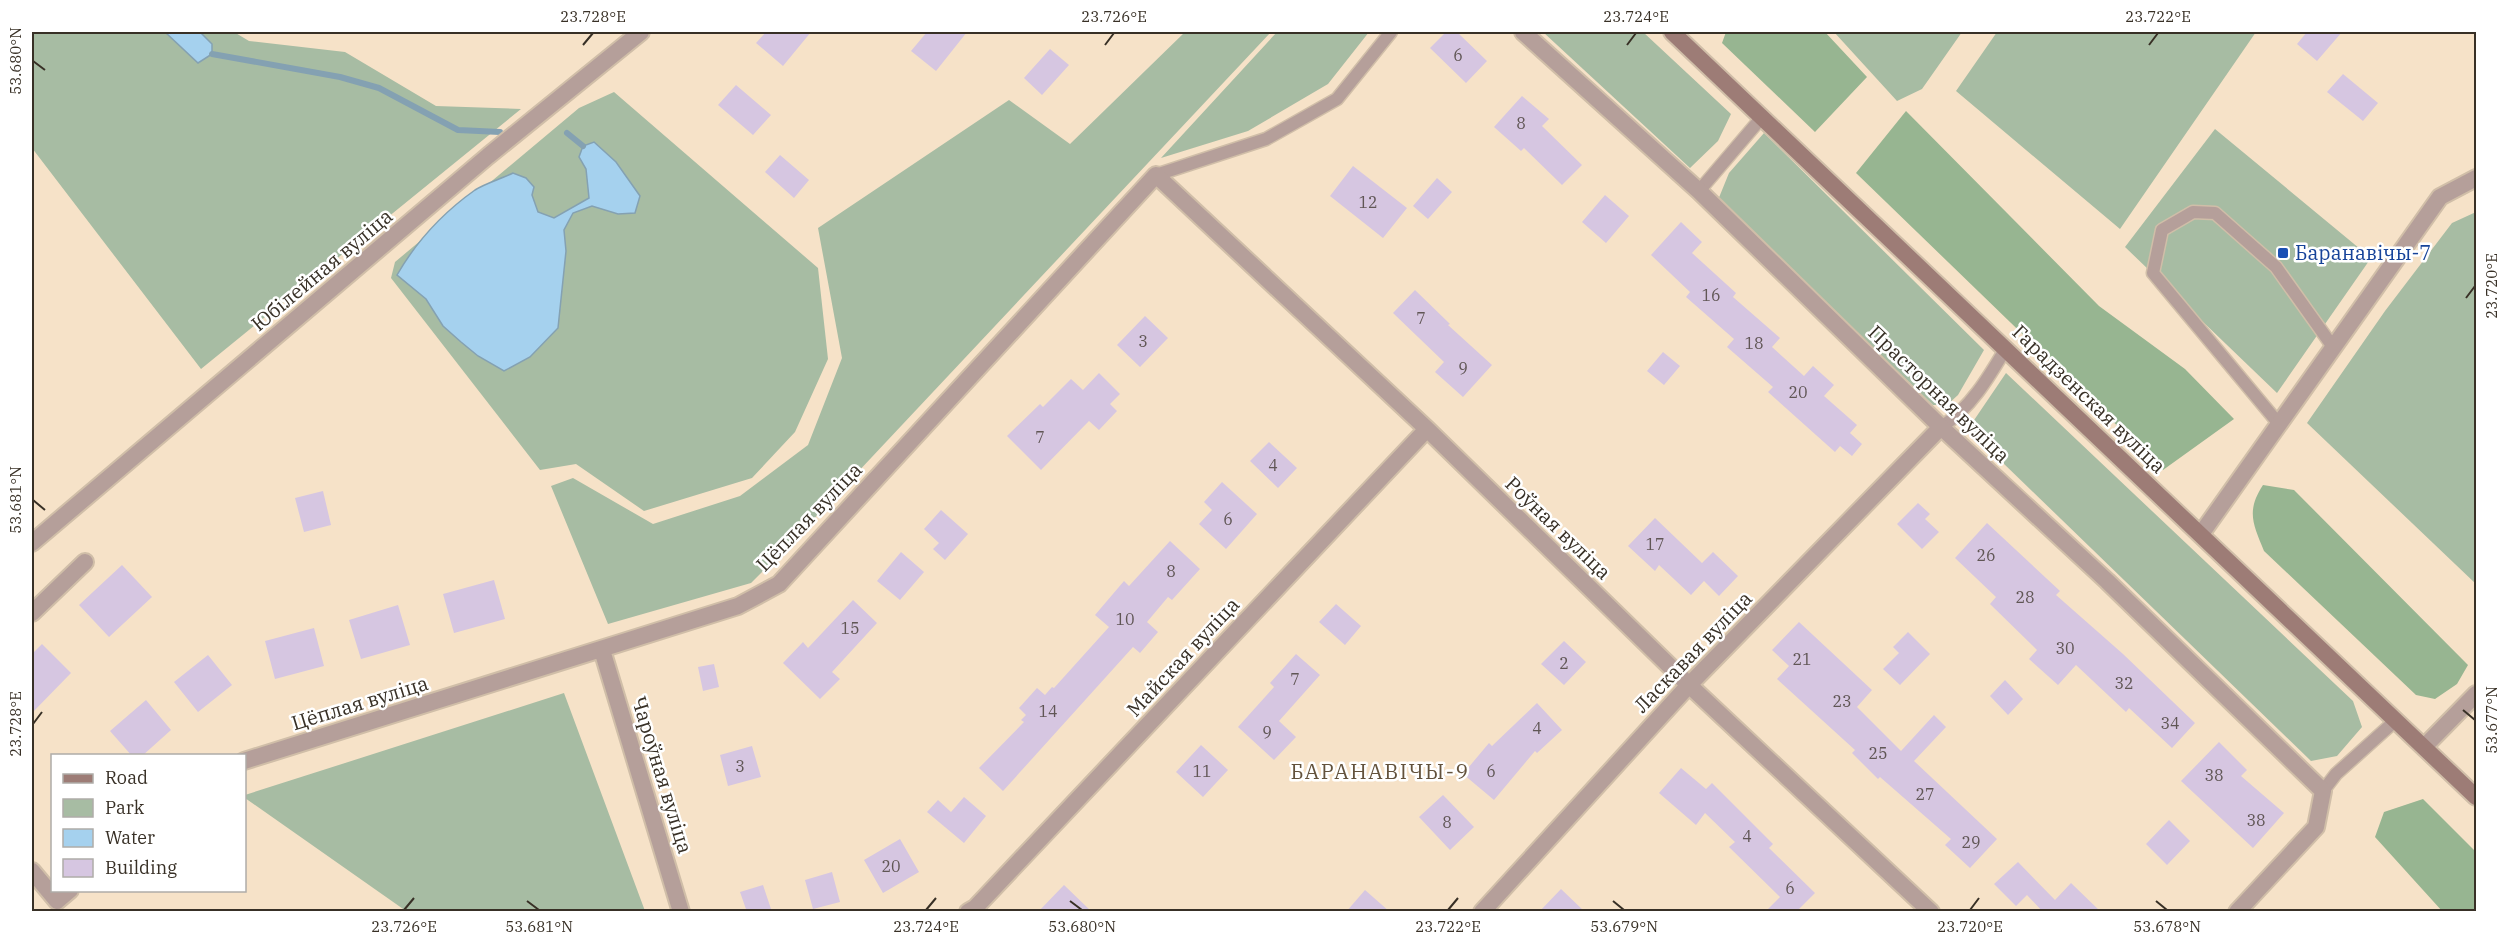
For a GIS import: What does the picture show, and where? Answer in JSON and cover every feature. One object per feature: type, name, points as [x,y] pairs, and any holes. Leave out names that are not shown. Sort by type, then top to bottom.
[{"type":"main road","name":"Гарадзенская вуліца","points":[[1671,32],[2476,797]]},
{"type":"street","name":"Юбілейная вуліца","points":[[32,543],[488,156],[641,32]]},
{"type":"street","name":"Прасторная вуліца","points":[[1523,32],[1699,191],[2323,791]]},
{"type":"street","name":"Роўная вуліца","points":[[1156,175],[1427,429],[1689,685],[1931,912]]},
{"type":"street","name":"Цёплая вуліца","points":[[246,760],[738,606],[779,584],[1156,175]]},
{"type":"street","points":[[2201,534],[2440,197],[2476,178]]},
{"type":"street","name":"Ласкавая вуліца","points":[[1482,912],[1689,685],[1941,426]]},
{"type":"street","name":"Майская вуліца","points":[[968,912],[975,908],[1427,429]]},
{"type":"street","points":[[32,613],[85,562]]},
{"type":"street","name":"Чароўная вуліца","points":[[602,650],[681,912]]},
{"type":"street","points":[[2424,747],[2476,694]]},
{"type":"street","points":[[2237,912],[2316,827],[2323,791]]},
{"type":"street","points":[[32,870],[57,901],[69,892]]},
{"type":"lane","points":[[1156,175],[1266,139],[1337,99],[1390,32]]},
{"type":"lane","points":[[1699,191],[1763,117]]},
{"type":"lane","points":[[2279,424],[2153,273],[2162,230],[2193,212],[2215,213],[2276,267],[2333,347]]},
{"type":"lane","points":[[1941,426],[1957,417],[1990,374],[2006,348]]},
{"type":"lane","points":[[2323,791],[2336,774],[2395,720]]},
{"type":"green space","points":[[32,32],[165,32],[199,63],[212,44],[200,32],[234,32],[249,41],[345,52],[436,106],[521,109],[201,369],[32,148]]},
{"type":"green space","points":[[1185,32],[1271,32],[751,583],[608,624],[551,486],[573,478],[653,524],[740,496],[808,445],[842,358],[818,228],[1009,100],[1070,144]]},
{"type":"green space","points":[[1277,32],[1369,32],[1328,84],[1248,131],[1161,158]]},
{"type":"green space","points":[[1543,32],[1643,32],[1731,114],[1718,141],[1690,168]]},
{"type":"green space","points":[[1726,32],[1825,32],[1867,77],[1815,132],[1722,43]]},
{"type":"green space","points":[[1834,32],[1962,32],[1922,89],[1897,101]]},
{"type":"green space","points":[[1997,32],[2256,32],[2120,229],[1956,91]]},
{"type":"green space","points":[[614,92],[818,268],[828,359],[795,432],[752,478],[644,511],[576,464],[540,470],[391,278],[395,262],[579,108]]},
{"type":"green space","points":[[1906,111],[2099,306],[2185,369],[2234,419],[2163,470],[1856,173]]},
{"type":"green space","points":[[2215,129],[2371,258],[2277,393],[2125,247]]},
{"type":"green space","points":[[1764,133],[1984,350],[1958,395],[1947,405],[1933,405],[1718,200],[1729,173]]},
{"type":"green space","points":[[2476,212],[2476,584],[2307,423],[2385,311],[2452,223]]},
{"type":"green space","points":[[2006,373],[2353,701],[2362,727],[2337,756],[2311,761],[1968,429]]},
{"type":"green space","points":[[2263,485],[2294,490],[2468,665],[2457,684],[2435,699],[2416,695],[2264,551],[2253,518],[2254,502]]},
{"type":"green space","points":[[564,693],[645,911],[406,911],[246,799],[246,795]]},
{"type":"green space","points":[[2423,799],[2476,852],[2476,911],[2442,911],[2375,837],[2384,812]]},
{"type":"water","points":[[165,32],[200,32],[212,44],[212,54],[198,63]]},
{"type":"water","points":[[594,142],[616,162],[640,196],[635,213],[618,214],[592,206],[573,213],[564,230],[566,251],[558,328],[530,357],[504,371],[478,356],[443,326],[426,299],[397,275],[422,239],[452,208],[479,188],[513,173],[526,178],[534,187],[532,195],[538,212],[554,218],[589,198],[586,169],[579,157],[583,146]]},
{"type":"building","points":[[766,32],[811,32],[783,66],[756,43]]},
{"type":"building","points":[[927,32],[967,32],[936,71],[911,51]]},
{"type":"building","points":[[1446,32],[1457,32],[1487,61],[1466,83],[1430,48]]},
{"type":"building","points":[[2307,32],[2342,32],[2317,61],[2297,44]]},
{"type":"building","points":[[1050,49],[1069,65],[1042,95],[1024,78]]},
{"type":"building","points":[[2343,74],[2378,103],[2363,121],[2327,92]]},
{"type":"building","points":[[736,85],[771,115],[753,135],[718,105]]},
{"type":"building","points":[[1522,96],[1549,119],[1542,126],[1582,165],[1562,185],[1524,148],[1521,151],[1494,127]]},
{"type":"building","points":[[780,155],[809,180],[794,198],[765,172]]},
{"type":"building","points":[[1353,166],[1407,208],[1383,238],[1330,196]]},
{"type":"building","points":[[1437,178],[1452,192],[1428,219],[1413,206]]},
{"type":"building","points":[[1605,195],[1629,216],[1606,243],[1582,222]]},
{"type":"building","points":[[1681,222],[1702,242],[1692,253],[1736,293],[1733,297],[1780,338],[1772,347],[1804,376],[1813,366],[1834,385],[1824,396],[1857,425],[1850,433],[1862,444],[1852,456],[1840,446],[1835,452],[1768,392],[1773,387],[1727,347],[1734,339],[1686,297],[1690,292],[1651,255]]},
{"type":"building","points":[[1415,290],[1450,324],[1448,325],[1492,365],[1463,397],[1435,372],[1444,362],[1393,313]]},
{"type":"building","points":[[1145,316],[1168,338],[1140,367],[1117,345]]},
{"type":"building","points":[[1663,352],[1680,366],[1664,385],[1647,371]]},
{"type":"building","points":[[1099,373],[1120,394],[1110,404],[1117,411],[1099,430],[1089,421],[1041,470],[1007,436],[1040,404],[1043,407],[1071,379],[1083,390]]},
{"type":"building","points":[[1269,442],[1297,468],[1278,488],[1250,461]]},
{"type":"building","points":[[1222,482],[1257,514],[1226,549],[1199,524],[1212,510],[1204,502]]},
{"type":"building","points":[[323,491],[331,525],[304,532],[295,498]]},
{"type":"building","points":[[1918,503],[1930,514],[1925,519],[1939,532],[1922,549],[1897,524]]},
{"type":"building","points":[[941,510],[968,534],[945,560],[933,549],[939,543],[924,529]]},
{"type":"building","points":[[1655,518],[1702,563],[1713,552],[1738,576],[1719,596],[1704,581],[1691,595],[1659,565],[1655,571],[1628,546]]},
{"type":"building","points":[[1987,523],[2060,591],[2056,595],[2123,654],[2195,723],[2172,748],[2129,708],[2126,712],[2076,665],[2058,685],[2029,659],[2037,650],[1990,604],[1996,597],[1955,558]]},
{"type":"building","points":[[1170,541],[1200,569],[1172,600],[1168,597],[1147,622],[1158,632],[1140,653],[1133,647],[1003,791],[979,768],[1024,722],[1021,720],[1026,715],[1019,708],[1037,688],[1045,695],[1052,687],[1054,688],[1109,627],[1095,615],[1124,581],[1129,586]]},
{"type":"building","points":[[901,552],[924,572],[900,600],[877,581]]},
{"type":"building","points":[[122,565],[152,597],[109,637],[79,605]]},
{"type":"building","points":[[494,580],[505,619],[454,633],[443,594]]},
{"type":"building","points":[[853,600],[877,623],[832,672],[840,679],[820,699],[783,663],[803,642],[808,648]]},
{"type":"building","points":[[1336,604],[1361,626],[1345,645],[1319,622]]},
{"type":"building","points":[[398,605],[410,645],[361,659],[349,620]]},
{"type":"building","points":[[1799,622],[1872,690],[1857,707],[1901,751],[1934,715],[1946,727],[1914,761],[1997,839],[1970,868],[1945,845],[1951,839],[1880,777],[1878,779],[1852,753],[1855,750],[1777,679],[1789,666],[1772,650]]},
{"type":"building","points":[[314,628],[324,666],[275,679],[265,641]]},
{"type":"building","points":[[1908,632],[1930,654],[1900,685],[1883,669],[1899,653],[1893,647]]},
{"type":"building","points":[[1564,641],[1586,662],[1564,685],[1541,664]]},
{"type":"building","points":[[42,644],[71,673],[32,713],[32,654]]},
{"type":"building","points":[[1296,654],[1320,675],[1279,721],[1296,737],[1274,760],[1238,727],[1274,687],[1270,683]]},
{"type":"building","points":[[208,655],[232,685],[198,712],[174,682]]},
{"type":"building","points":[[714,664],[719,687],[703,691],[698,667]]},
{"type":"building","points":[[2005,680],[2023,699],[2008,715],[1990,696]]},
{"type":"building","points":[[146,700],[171,730],[144,754],[130,754],[110,731]]},
{"type":"building","points":[[1537,703],[1562,730],[1537,753],[1535,751],[1494,800],[1463,774],[1489,743],[1492,746]]},
{"type":"building","points":[[2219,742],[2247,770],[2241,776],[2284,813],[2253,848],[2181,781]]},
{"type":"building","points":[[1201,745],[1228,770],[1203,797],[1176,772]]},
{"type":"building","points":[[752,746],[761,777],[728,786],[720,755]]},
{"type":"building","points":[[1681,768],[1706,789],[1712,783],[1773,844],[1769,848],[1815,893],[1796,912],[1765,912],[1780,897],[1729,847],[1735,842],[1705,813],[1696,825],[1659,793]]},
{"type":"building","points":[[1443,795],[1474,827],[1450,850],[1419,817]]},
{"type":"building","points":[[964,797],[986,816],[964,843],[927,812],[938,800],[951,812]]},
{"type":"building","points":[[2169,820],[2190,841],[2167,865],[2146,844]]},
{"type":"building","points":[[900,839],[919,872],[883,893],[864,860]]},
{"type":"building","points":[[2018,862],[2055,900],[2071,883],[2101,912],[2043,912],[2027,895],[2016,906],[1994,884]]},
{"type":"building","points":[[832,872],[840,902],[813,909],[805,880]]},
{"type":"building","points":[[763,885],[772,912],[747,912],[740,892]]},
{"type":"building","points":[[1064,885],[1092,912],[1038,912]]},
{"type":"building","points":[[1561,889],[1585,912],[1539,912]]},
{"type":"building","points":[[1365,890],[1390,912],[1346,912]]},
{"type":"waterway","points":[[212,54],[340,77],[379,88],[458,130],[500,132]]},
{"type":"waterway","points":[[567,133],[583,146]]},
{"type":"place","name":"Баранавічы-7","points":[[2283,253]]},
{"type":"district","name":"БАРАНАВІЧЫ-9","points":[[1380,772]]}]
